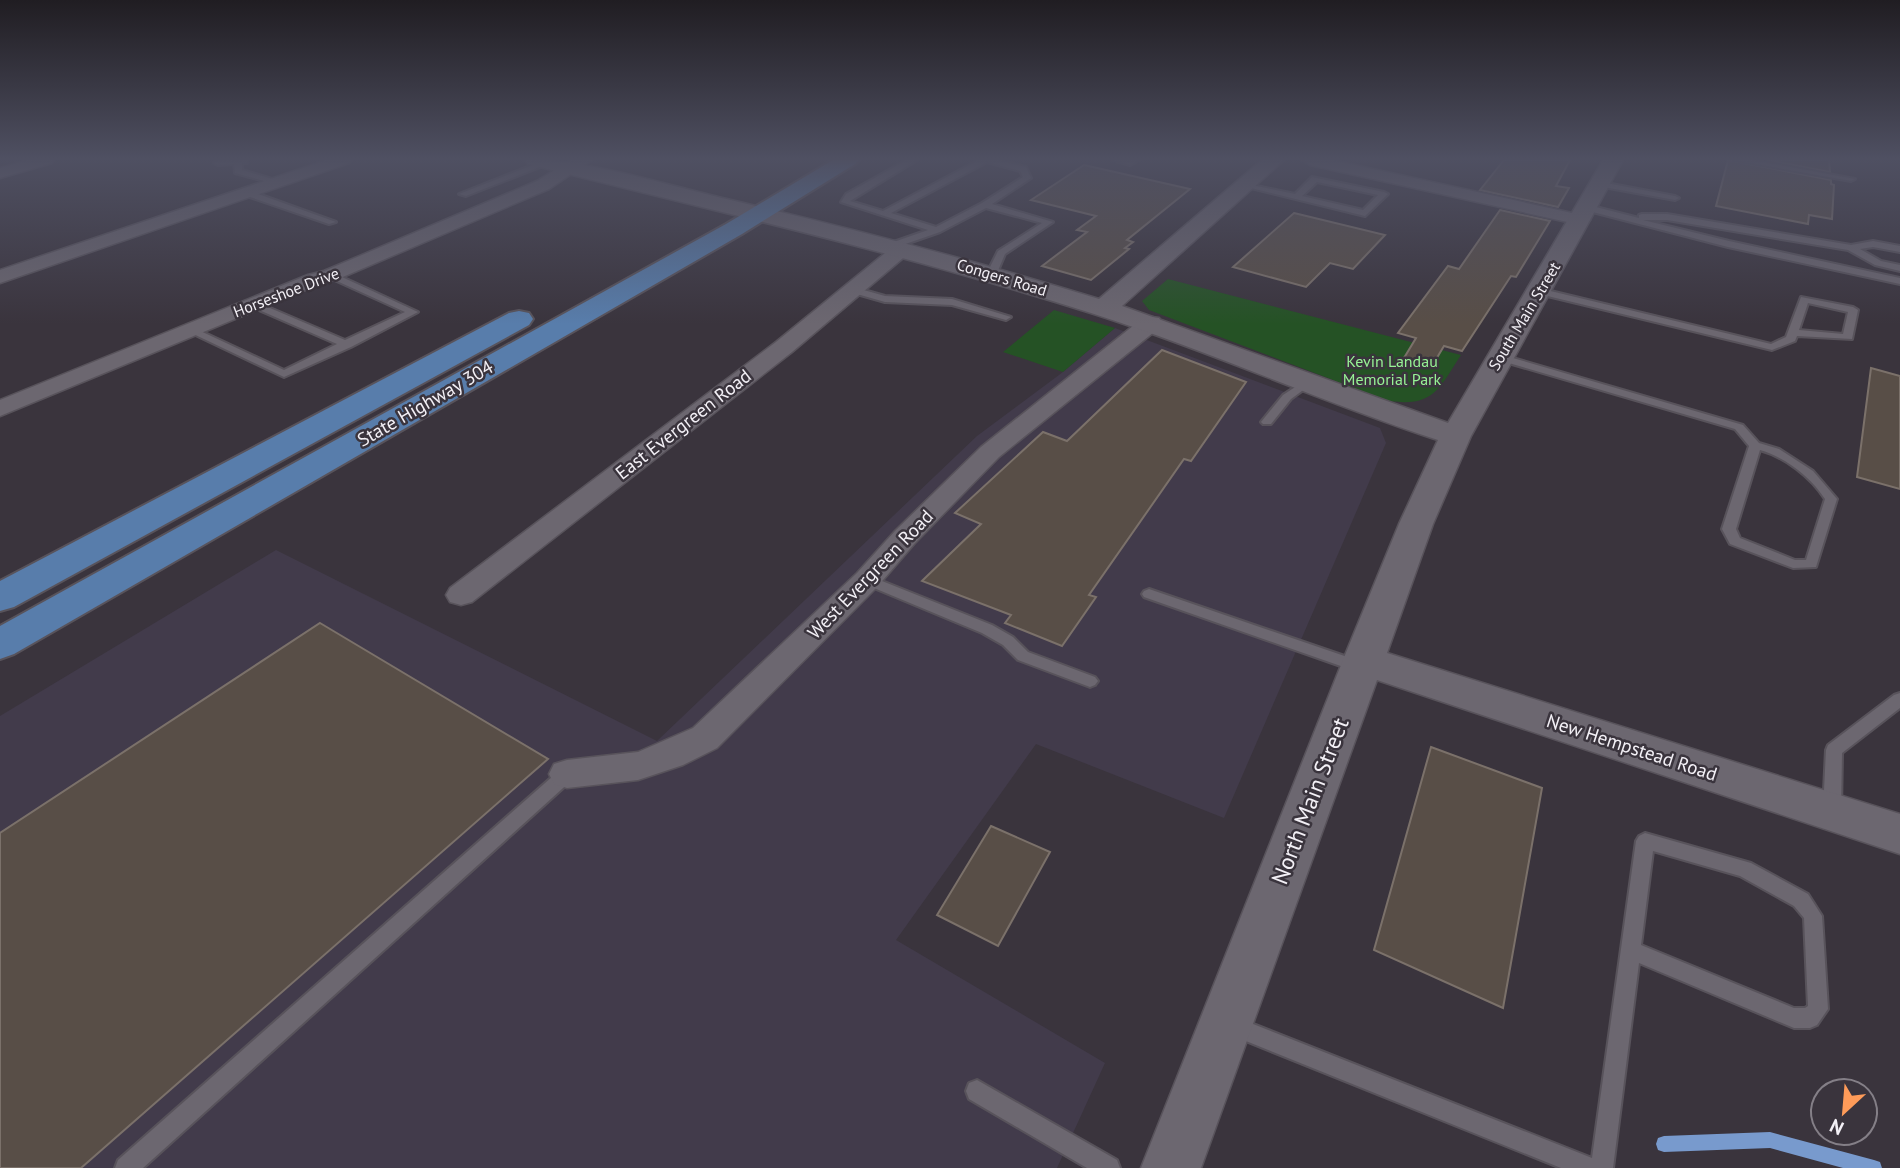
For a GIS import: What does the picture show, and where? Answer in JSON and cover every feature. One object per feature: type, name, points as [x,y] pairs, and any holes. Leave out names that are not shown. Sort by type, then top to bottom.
[{"type":"main road","points":[[580,286],[712,215]]},
{"type":"main road","name":"State Highway 304","points":[[0,644],[758,215]]},
{"type":"main road","name":"State Highway 304","points":[[0,598],[544,306]]},
{"type":"street","points":[[0,277],[184,215]]},
{"type":"street","name":"Horseshoe Drive","points":[[0,408],[473,215]]},
{"type":"street","name":"Congers Road","points":[[767,215],[992,273],[1151,323],[1385,413],[1456,436]]},
{"type":"street","points":[[1104,308],[1214,215]]},
{"type":"street","name":"South Main Street","points":[[1456,436],[1499,357],[1584,215]]},
{"type":"street","name":"East Evergreen Road","points":[[461,595],[784,347],[853,290],[896,247]]},
{"type":"street","name":"West Evergreen Road","points":[[567,774],[606,773],[642,767],[676,755],[705,738],[867,580],[905,537],[990,452],[1151,323]]},
{"type":"street","name":"North Main Street","points":[[1171,1168],[1416,524],[1456,436]]},
{"type":"street","name":"New Hempstead Road","points":[[1362,664],[1900,834]]},
{"type":"lane","points":[[310,215],[332,222]]},
{"type":"lane","points":[[886,215],[937,230]]},
{"type":"lane","points":[[896,247],[967,215]]},
{"type":"lane","points":[[992,273],[1001,253],[1049,222],[1021,215]]},
{"type":"lane","points":[[1590,215],[1630,218],[1667,217],[1851,248],[1878,263],[1900,268]]},
{"type":"lane","points":[[1630,218],[1715,241],[1900,281]]},
{"type":"lane","points":[[1851,248],[1873,244],[1900,249]]},
{"type":"lane","points":[[190,330],[284,374],[413,312],[331,275]]},
{"type":"lane","points":[[853,290],[885,299],[952,302],[1006,317]]},
{"type":"lane","points":[[1538,291],[1772,347],[1791,338],[1793,332],[1804,299],[1853,310],[1848,337],[1793,332]]},
{"type":"lane","points":[[253,304],[346,345]]},
{"type":"lane","points":[[1499,357],[1739,427],[1755,446],[1765,446],[1794,463],[1826,488],[1831,499],[1811,564],[1793,564],[1735,541],[1729,529],[1755,446]]},
{"type":"lane","points":[[1267,422],[1287,397],[1306,383]]},
{"type":"lane","points":[[867,580],[987,629],[1008,641],[1023,656],[1090,681]]},
{"type":"lane","points":[[1149,594],[1362,664]]},
{"type":"lane","points":[[1832,812],[1834,750],[1900,699]]},
{"type":"lane","points":[[126,1168],[567,774]]},
{"type":"lane","points":[[1602,1168],[1631,950],[1646,841],[1745,869],[1801,900],[1813,916],[1818,1009],[1810,1018],[1794,1018],[1631,950]]},
{"type":"lane","points":[[1226,1023],[1589,1168]]},
{"type":"lane","points":[[977,1091],[1109,1168]]},
{"type":"shaded area","points":[[1115,328],[1380,428],[1386,443],[1224,818],[1036,744],[896,940],[1105,1063],[1057,1168],[0,1168],[0,716],[276,550],[657,741],[977,436],[1063,372]]},
{"type":"green space","name":"Kevin Landau Memorial Park","points":[[1168,279],[1461,355],[1433,393],[1416,401],[1388,401],[1149,310],[1142,301]]},
{"type":"green space","points":[[1054,310],[1115,328],[1063,372],[1003,352]]},
{"type":"building","points":[[1090,215],[1158,215],[1127,240],[1133,242],[1125,248],[1129,249],[1091,280],[1042,266],[1087,232],[1077,230],[1096,216]]},
{"type":"building","points":[[1292,215],[1385,235],[1353,269],[1330,263],[1306,287],[1233,267]]},
{"type":"building","points":[[1497,215],[1520,215],[1550,221],[1516,277],[1511,276],[1462,351],[1444,346],[1432,366],[1404,358],[1416,338],[1398,333],[1448,266],[1459,269]]},
{"type":"building","points":[[1759,215],[1832,215],[1832,219],[1809,215],[1808,224]]},
{"type":"building","points":[[1162,350],[1246,382],[1191,461],[1184,459],[1089,595],[1096,597],[1062,646],[1005,623],[1011,615],[922,581],[981,524],[955,513],[1043,432],[1067,441]]},
{"type":"building","points":[[1871,368],[1900,376],[1900,489],[1857,477]]},
{"type":"building","points":[[320,623],[548,759],[81,1168],[0,1168],[0,833]]},
{"type":"building","points":[[1431,747],[1542,788],[1503,1008],[1374,950]]},
{"type":"building","points":[[991,826],[1050,852],[998,946],[937,915]]},
{"type":"waterway","points":[[1664,1144],[1770,1140],[1874,1168]]}]
